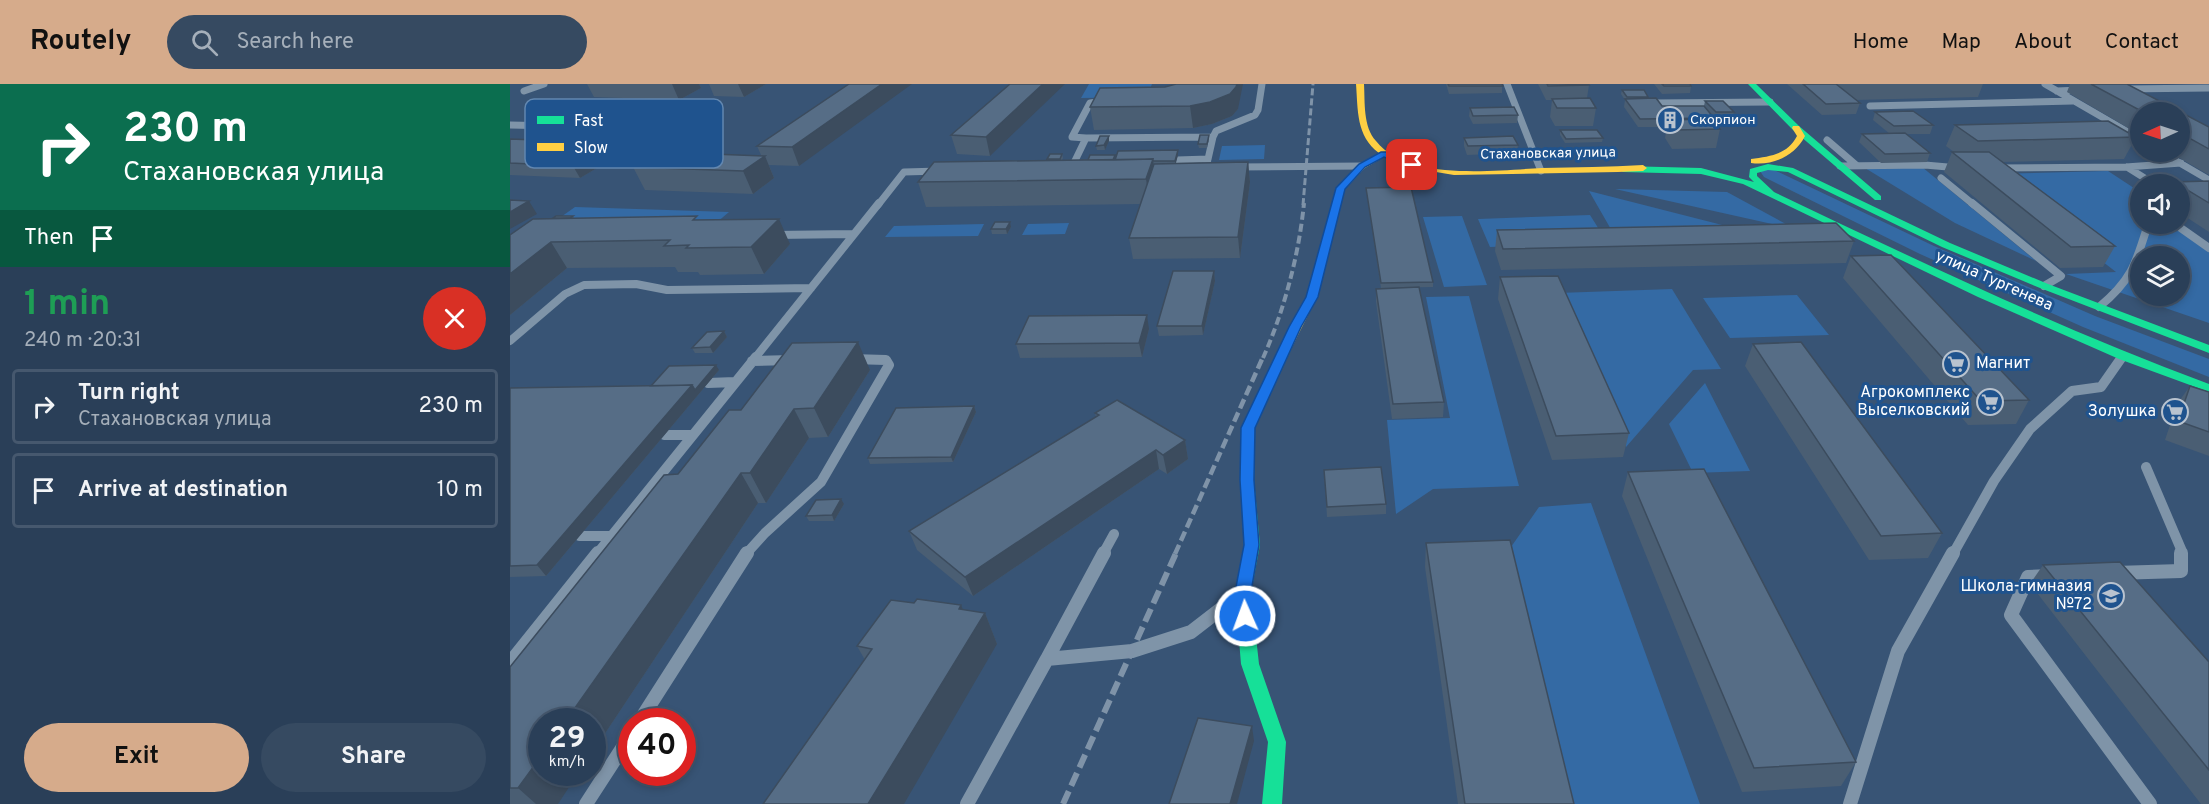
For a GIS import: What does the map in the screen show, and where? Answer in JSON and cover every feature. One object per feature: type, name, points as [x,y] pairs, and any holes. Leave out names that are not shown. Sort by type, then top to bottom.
[{"type":"main road","name":"Стахановская улица","points":[[1360,84],[1367,135],[1374,145],[1384,153],[1412,165],[1438,170],[1623,169],[1774,159],[1790,153],[1799,143],[1800,136],[1796,128]]},
{"type":"main road","name":"улица Тургенева","points":[[1752,84],[1796,128],[1839,166],[1879,199],[1946,245]]},
{"type":"main road","points":[[1272,804],[1277,742],[1250,663],[1243,592],[1252,545],[1247,480],[1248,428],[1295,327],[1312,297],[1341,188],[1362,166],[1384,153]]},
{"type":"main road","name":"улица Тургенева","points":[[1771,192],[1754,177],[1753,171],[1768,166],[1790,170],[1946,245],[2044,286],[2209,349]]},
{"type":"main road","name":"улица Тургенева","points":[[1623,169],[1714,173],[1746,182],[1771,192],[1920,266],[2123,356],[2209,388]]},
{"type":"lane","points":[[524,91],[544,84]]},
{"type":"lane","points":[[1207,163],[1216,131],[1255,115],[1262,84]]},
{"type":"lane","points":[[1508,84],[1541,171]]},
{"type":"lane","points":[[2045,84],[2130,134]]},
{"type":"lane","points":[[2115,90],[2209,88]]},
{"type":"lane","points":[[2057,91],[2092,90]]},
{"type":"lane","points":[[1112,101],[1095,102],[1088,105],[1072,137],[1213,136]]},
{"type":"lane","points":[[1870,106],[2073,101]]},
{"type":"lane","points":[[1651,103],[1770,102]]},
{"type":"lane","points":[[510,125],[525,125]]},
{"type":"lane","points":[[1071,169],[1086,138]]},
{"type":"lane","points":[[1827,140],[1856,165]]},
{"type":"lane","points":[[1177,160],[1207,163],[1218,167]]},
{"type":"lane","points":[[1173,168],[1207,163]]},
{"type":"lane","points":[[1992,168],[2126,167],[2181,163],[2209,180]]},
{"type":"lane","points":[[1839,166],[1926,165],[1941,168],[1971,168]]},
{"type":"lane","points":[[1230,167],[1362,166]]},
{"type":"lane","points":[[2126,167],[2138,174]]},
{"type":"lane","points":[[1059,170],[1083,169]]},
{"type":"lane","points":[[510,663],[904,171],[952,171]]},
{"type":"lane","points":[[1941,178],[2061,276],[2044,286]]},
{"type":"lane","points":[[764,235],[854,234]]},
{"type":"lane","points":[[2099,307],[2111,297],[2134,269],[2145,234]]},
{"type":"lane","points":[[2189,234],[2209,248]]},
{"type":"lane","points":[[510,340],[565,294],[584,285],[636,284],[667,290],[811,288]]},
{"type":"lane","points":[[1850,804],[1898,651],[1994,481],[2030,429],[2072,391],[2101,387],[2123,356]]},
{"type":"lane","points":[[648,708],[760,535],[809,497],[821,482],[889,365],[886,360],[844,359]]},
{"type":"lane","points":[[752,361],[798,360]]},
{"type":"lane","points":[[708,383],[735,382]]},
{"type":"lane","points":[[664,435],[693,435]]},
{"type":"lane","points":[[2098,574],[2181,571],[2181,549],[2146,467]]},
{"type":"lane","points":[[967,804],[1114,534]]},
{"type":"lane","points":[[579,536],[612,536]]},
{"type":"lane","points":[[2063,575],[2028,577],[2011,615],[2150,804]]},
{"type":"lane","points":[[1047,659],[1132,651],[1191,632],[1243,592]]},
{"type":"lane","points":[[586,804],[618,755]]},
{"type":"shaded area","points":[[1089,84],[1152,84],[1147,97],[1081,98]]},
{"type":"shaded area","points":[[1265,145],[1264,159],[1219,160],[1222,146]]},
{"type":"shaded area","points":[[1922,167],[2036,261],[1955,223],[1865,168]]},
{"type":"shaded area","points":[[1772,169],[1934,246],[2095,316],[2209,359],[2209,377],[2083,327],[1920,254],[1764,177],[1760,171]]},
{"type":"shaded area","points":[[2108,171],[2130,185],[2130,234],[2189,234],[2209,247],[2209,323],[2159,306],[2190,306],[2190,246],[2130,246],[2130,296],[2066,274],[2116,272],[1990,174]]},
{"type":"shaded area","points":[[1615,189],[1727,192],[1795,229]]},
{"type":"shaded area","points":[[1589,191],[1781,240],[1620,245]]},
{"type":"shaded area","points":[[575,207],[729,212],[716,223],[558,219]]},
{"type":"shaded area","points":[[1590,215],[1607,242],[1490,247],[1478,219]]},
{"type":"shaded area","points":[[1462,216],[1487,285],[1444,287],[1423,217]]},
{"type":"shaded area","points":[[1069,223],[1065,234],[1022,235],[1028,224]]},
{"type":"shaded area","points":[[984,224],[978,236],[885,237],[894,226]]},
{"type":"shaded area","points":[[1672,289],[1721,369],[1693,370],[1626,447],[1558,293]]},
{"type":"shaded area","points":[[1797,295],[1829,335],[1730,338],[1703,298]]},
{"type":"shaded area","points":[[1469,296],[1519,486],[1433,489],[1396,514],[1387,420],[1450,418],[1426,297]]},
{"type":"shaded area","points":[[1705,383],[1750,471],[1693,473],[1669,424]]},
{"type":"shaded area","points":[[1591,503],[1700,804],[1572,804],[1511,547],[1539,507]]},
{"type":"building","points":[[849,84],[882,84],[792,147],[757,146]]},
{"type":"building","points":[[1010,84],[1043,84],[986,137],[951,135]]},
{"type":"building","points":[[1176,84],[1237,84],[1230,94],[1210,102],[1190,106],[1090,107],[1100,88],[1165,87]]},
{"type":"building","points":[[1448,84],[1502,84],[1503,86],[1449,86]]},
{"type":"building","points":[[1547,84],[1588,84],[1589,85],[1548,86]]},
{"type":"building","points":[[1662,84],[1690,84],[1691,86],[1664,86]]},
{"type":"building","points":[[1803,84],[1836,84],[1860,103],[1826,104]]},
{"type":"building","points":[[2091,84],[2127,84],[2161,102],[2130,102],[2130,105]]},
{"type":"building","points":[[1622,90],[1644,90],[1648,97],[1627,97]]},
{"type":"building","points":[[1590,98],[1596,108],[1557,108],[1552,99]]},
{"type":"building","points":[[1656,98],[1662,106],[1704,106],[1714,118],[1640,119],[1625,99]]},
{"type":"building","points":[[1705,101],[1723,101],[1734,112],[1716,112]]},
{"type":"building","points":[[1514,107],[1518,115],[1473,116],[1470,108]]},
{"type":"building","points":[[1913,111],[1933,125],[1894,126],[1875,112]]},
{"type":"building","points":[[2190,117],[2209,127],[2209,149],[2190,139]]},
{"type":"building","points":[[1711,119],[1720,129],[1677,130],[1668,120]]},
{"type":"building","points":[[2108,121],[2130,134],[2130,137],[1978,141],[1955,125]]},
{"type":"building","points":[[1560,130],[1597,130],[1603,138],[1566,139]]},
{"type":"building","points":[[1905,133],[1930,153],[1885,154],[1862,134]]},
{"type":"building","points":[[1200,135],[1209,135],[1207,144],[1198,144]]},
{"type":"building","points":[[1100,136],[1109,136],[1104,145],[1096,146]]},
{"type":"building","points":[[1513,136],[1518,145],[1468,146],[1464,138]]},
{"type":"building","points":[[510,139],[525,140],[525,164],[510,163]]},
{"type":"building","points":[[1178,150],[1175,161],[1115,160],[1118,151]]},
{"type":"building","points":[[1952,152],[1989,152],[2115,246],[2071,247]]},
{"type":"building","points":[[723,154],[765,156],[743,171],[660,168],[723,168]]},
{"type":"building","points":[[1050,154],[1062,154],[1060,159],[1047,159]]},
{"type":"building","points":[[1090,155],[1115,155],[1113,160],[1088,160]]},
{"type":"building","points":[[1153,159],[1146,179],[918,182],[934,162]]},
{"type":"building","points":[[1248,162],[1238,237],[1129,238],[1154,164]]},
{"type":"building","points":[[2209,181],[2209,203],[2190,192],[2190,182]]},
{"type":"building","points":[[1411,187],[1433,282],[1381,283],[1366,188]]},
{"type":"building","points":[[510,200],[529,201],[510,212]]},
{"type":"building","points":[[556,216],[573,216],[553,218]]},
{"type":"building","points":[[697,216],[693,220],[779,219],[751,247],[664,246],[670,240],[551,242],[510,274],[510,235],[533,219]]},
{"type":"building","points":[[995,222],[1010,222],[1006,229],[991,229]]},
{"type":"building","points":[[1836,223],[1854,241],[1503,249],[1497,230]]},
{"type":"building","points":[[1891,255],[2029,400],[1981,401],[1851,256]]},
{"type":"building","points":[[1173,271],[1214,271],[1202,326],[1157,326]]},
{"type":"building","points":[[1558,276],[1629,433],[1556,436],[1500,277]]},
{"type":"building","points":[[1419,287],[1444,402],[1393,404],[1376,289]]},
{"type":"building","points":[[1147,315],[1139,343],[1016,344],[1029,316]]},
{"type":"building","points":[[724,331],[710,347],[692,348],[707,332]]},
{"type":"building","points":[[858,342],[814,408],[794,409],[750,473],[741,473],[575,708],[528,708],[528,774],[518,788],[510,788],[510,667],[664,475],[678,474],[729,410],[741,410],[792,343]]},
{"type":"building","points":[[1801,342],[1942,533],[1881,536],[1753,344]]},
{"type":"building","points":[[716,365],[695,390],[692,385],[651,386],[669,366]]},
{"type":"building","points":[[692,385],[537,565],[510,566],[510,388]]},
{"type":"building","points":[[2190,386],[2209,392],[2209,432],[2178,421]]},
{"type":"building","points":[[1117,400],[1185,440],[1163,455],[1156,450],[965,577],[909,531],[1099,415],[1095,413]]},
{"type":"building","points":[[974,406],[951,457],[868,458],[896,408]]},
{"type":"building","points":[[1381,467],[1386,504],[1327,507],[1324,470]]},
{"type":"building","points":[[1704,469],[1856,762],[1754,768],[1628,472]]},
{"type":"building","points":[[841,499],[832,515],[806,516],[816,500]]},
{"type":"building","points":[[1510,540],[1574,804],[1465,804],[1426,543]]},
{"type":"building","points":[[2120,562],[2209,662],[2209,770],[2043,565]]},
{"type":"building","points":[[917,599],[961,605],[959,609],[985,613],[868,804],[763,804],[872,649],[857,646],[891,600],[914,603]]},
{"type":"building","points":[[1198,718],[1252,726],[1230,804],[1169,804]]},
{"type":"railway","points":[[1303,205],[1313,84]]},
{"type":"railway","points":[[1263,358],[1290,282],[1304,203]]},
{"type":"railway","points":[[1175,554],[1263,357]]},
{"type":"railway","points":[[1063,804],[1176,553]]},
{"type":"traffic: fast","points":[[1752,84],[1796,128],[1878,198]]},
{"type":"traffic: fast","points":[[1770,191],[1753,177],[1753,171],[1768,167],[1790,170],[1946,245],[2044,286],[2209,349]]},
{"type":"traffic: fast","points":[[1623,169],[1701,171],[1746,182],[1982,295],[2123,356],[2209,388]]},
{"type":"traffic: fast","points":[[1272,804],[1277,742],[1250,664],[1243,592],[1252,545],[1247,480],[1248,428],[1287,345]]},
{"type":"traffic: slow","points":[[1360,84],[1362,116],[1369,139],[1390,157],[1409,165],[1454,173],[1643,168]]},
{"type":"traffic: slow","points":[[1754,161],[1776,158],[1788,152],[1798,143],[1801,136],[1796,128]]},
{"type":"traffic: slow","points":[[1287,345],[1312,297],[1341,188],[1362,166],[1384,153]]},
{"type":"place","name":"Скорпион","points":[[1670,120]]},
{"type":"place","name":"Магнит","points":[[1956,364]]},
{"type":"place","name":"Агрокомплекс Выселковский","points":[[1990,402]]},
{"type":"place","name":"Золушка","points":[[2175,412]]},
{"type":"place","name":"Школа-гимназия №72","points":[[2111,596]]},
{"type":"route","points":[[1245,616],[1243,592],[1252,545],[1247,480],[1248,428],[1295,327],[1312,297],[1341,188],[1353,173],[1384,153],[1412,165]]}]
